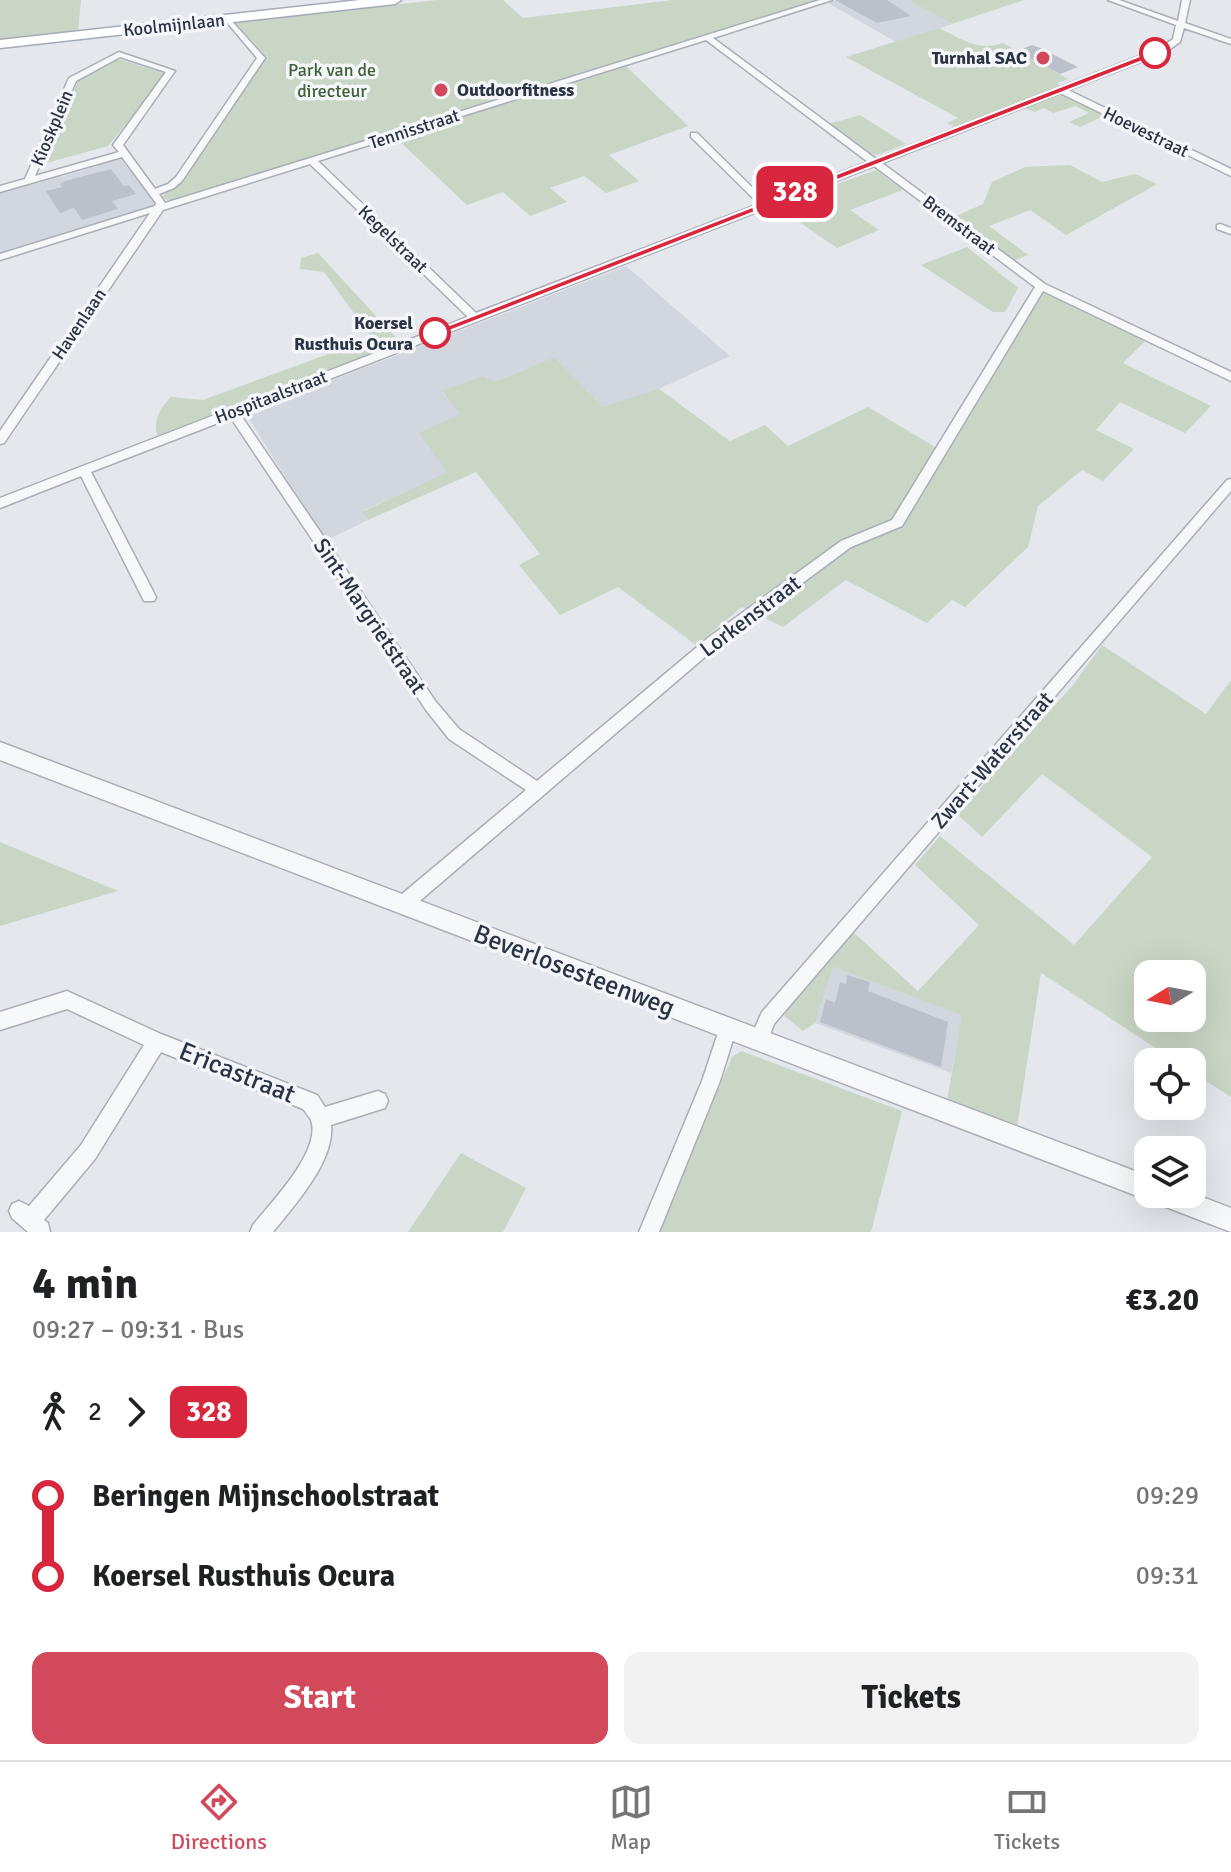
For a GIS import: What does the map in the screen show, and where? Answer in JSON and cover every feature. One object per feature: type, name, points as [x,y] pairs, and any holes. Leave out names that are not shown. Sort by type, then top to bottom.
[{"type":"main road","name":"Koolmijnlaan","points":[[0,44],[395,0]]},
{"type":"street","name":"Tennisstraat","points":[[0,257],[828,0]]},
{"type":"street","points":[[1112,0],[1231,42]]},
{"type":"street","name":"Hospitaalstraat","points":[[0,503],[1173,45],[1186,0]]},
{"type":"street","points":[[153,193],[179,179],[261,58],[228,19]]},
{"type":"street","points":[[120,31],[119,54],[165,68],[171,73],[119,141],[122,152],[161,203],[159,208]]},
{"type":"street","name":"Bremstraat","points":[[708,38],[1041,286],[1231,377]]},
{"type":"street","name":"Kioskplein","points":[[29,180],[72,80],[119,54]]},
{"type":"street","name":"Hoevestraat","points":[[1061,90],[1231,173]]},
{"type":"street","points":[[694,135],[764,204]]},
{"type":"street","name":"Kioskplein","points":[[0,189],[122,152]]},
{"type":"street","name":"Kegelstraat","points":[[312,161],[474,317]]},
{"type":"street","name":"Havenlaan","points":[[0,440],[159,208]]},
{"type":"street","points":[[1220,227],[1231,231]]},
{"type":"street","name":"Lorkenstraat","points":[[402,905],[714,641],[846,544],[897,523],[1041,286]]},
{"type":"street","name":"Sint-Margrietstraat","points":[[233,412],[431,706],[454,734],[538,790]]},
{"type":"street","points":[[84,470],[149,597]]},
{"type":"street","name":"Zwart-Waterstraat","points":[[758,1041],[768,1018],[1231,483]]},
{"type":"street","name":"Beverlosesteenweg","points":[[0,751],[1134,1184]]},
{"type":"street","name":"Ericastraat","points":[[0,1021],[67,1000],[157,1041],[310,1102],[321,1118]]},
{"type":"street","points":[[649,1232],[711,1081],[727,1030]]},
{"type":"street","name":"Ericastraat","points":[[30,1221],[88,1152],[157,1041]]},
{"type":"street","points":[[260,1232],[310,1166],[322,1141],[321,1118],[378,1101]]},
{"type":"street","points":[[1197,1208],[1231,1221]]},
{"type":"shaded area","points":[[837,0],[908,0],[952,24],[896,42],[828,3]]},
{"type":"shaded area","points":[[119,157],[156,203],[153,207],[0,255],[0,193],[83,171]]},
{"type":"shaded area","points":[[626,266],[730,356],[659,389],[602,408],[554,357],[495,382],[442,392],[461,414],[448,472],[363,511],[368,520],[325,541],[248,417],[251,412]]},
{"type":"shaded area","points":[[833,967],[963,1015],[951,1073],[815,1023]]},
{"type":"green space","points":[[0,0],[81,0],[78,31],[0,40]]},
{"type":"green space","name":"Park van de directeur","points":[[437,0],[503,0],[523,18],[673,0],[819,0],[172,201],[162,198],[165,192],[179,184],[264,60],[263,53],[235,23]]},
{"type":"green space","points":[[908,0],[1024,0],[952,24]]},
{"type":"green space","points":[[939,28],[978,45],[1003,43],[1068,79],[1057,83],[1061,86],[954,127],[947,123],[958,118],[846,57]]},
{"type":"green space","points":[[118,59],[167,74],[108,146],[43,164],[79,78]]},
{"type":"green space","points":[[626,66],[688,126],[609,155],[639,181],[606,193],[584,176],[550,188],[567,202],[530,216],[503,192],[467,205],[396,138]]},
{"type":"green space","points":[[1060,94],[1106,115],[1080,127],[1069,122],[1089,113],[1076,106],[1053,113],[1044,108],[1035,112],[1024,108]]},
{"type":"green space","points":[[860,115],[906,144],[877,155],[869,153],[829,124]]},
{"type":"green space","points":[[1070,165],[1102,182],[1135,174],[1157,184],[1066,235],[1030,210],[989,226],[1028,255],[1013,261],[954,217],[983,204],[992,182],[1025,167]]},
{"type":"green space","points":[[876,170],[903,190],[850,210],[879,230],[837,248],[776,206]]},
{"type":"green space","points":[[967,247],[1018,288],[1005,312],[993,312],[921,265]]},
{"type":"green space","points":[[318,253],[400,342],[157,436],[158,415],[171,397],[203,400],[372,338],[324,272],[300,269],[301,258]]},
{"type":"green space","points":[[1042,292],[1146,340],[1123,363],[1211,406],[1185,433],[1120,402],[1096,430],[1134,449],[1103,481],[1082,470],[1038,506],[1028,547],[965,607],[952,600],[927,623],[846,580],[783,627],[742,607],[696,645],[618,587],[560,615],[519,565],[540,554],[476,472],[368,520],[362,512],[447,472],[419,433],[460,414],[442,391],[483,376],[495,382],[554,357],[602,407],[659,389],[730,441],[765,425],[788,446],[868,407],[947,454],[969,410]]},
{"type":"green space","points":[[1102,645],[1206,714],[1231,680],[1231,1097],[1206,1081],[1206,1048],[1156,1048],[1041,973],[1017,1127],[947,1100],[962,1015],[833,967],[815,1023],[803,1031],[784,1016],[790,1004],[853,932],[918,991],[979,925],[915,865],[940,836],[1074,945],[1152,857],[1042,774],[982,837],[957,814],[1073,685]]},
{"type":"green space","points":[[0,842],[118,891],[0,926]]},
{"type":"green space","points":[[741,1051],[902,1111],[871,1232],[657,1232],[732,1057]]},
{"type":"green space","points":[[461,1153],[526,1188],[503,1232],[408,1232]]},
{"type":"building","points":[[835,0],[887,0],[911,16],[877,23]]},
{"type":"building","name":"Turnhal SAC","points":[[1032,45],[1078,67],[1060,74],[1017,51]]},
{"type":"building","points":[[111,169],[124,186],[129,185],[136,194],[112,201],[118,209],[82,220],[74,208],[60,213],[46,191],[62,187],[60,184],[65,181]]},
{"type":"building","points":[[847,975],[870,982],[868,991],[948,1022],[941,1067],[820,1022],[826,999],[835,1003],[840,982],[846,984]]},
{"type":"bus line","name":"328","points":[[435,333],[1155,53]]},
{"type":"place","name":"Turnhal SAC","points":[[1043,58]]},
{"type":"place","name":"Outdoorfitness","points":[[441,90]]},
{"type":"place","name":"Koersel Rusthuis Ocura","points":[[435,333]]}]
